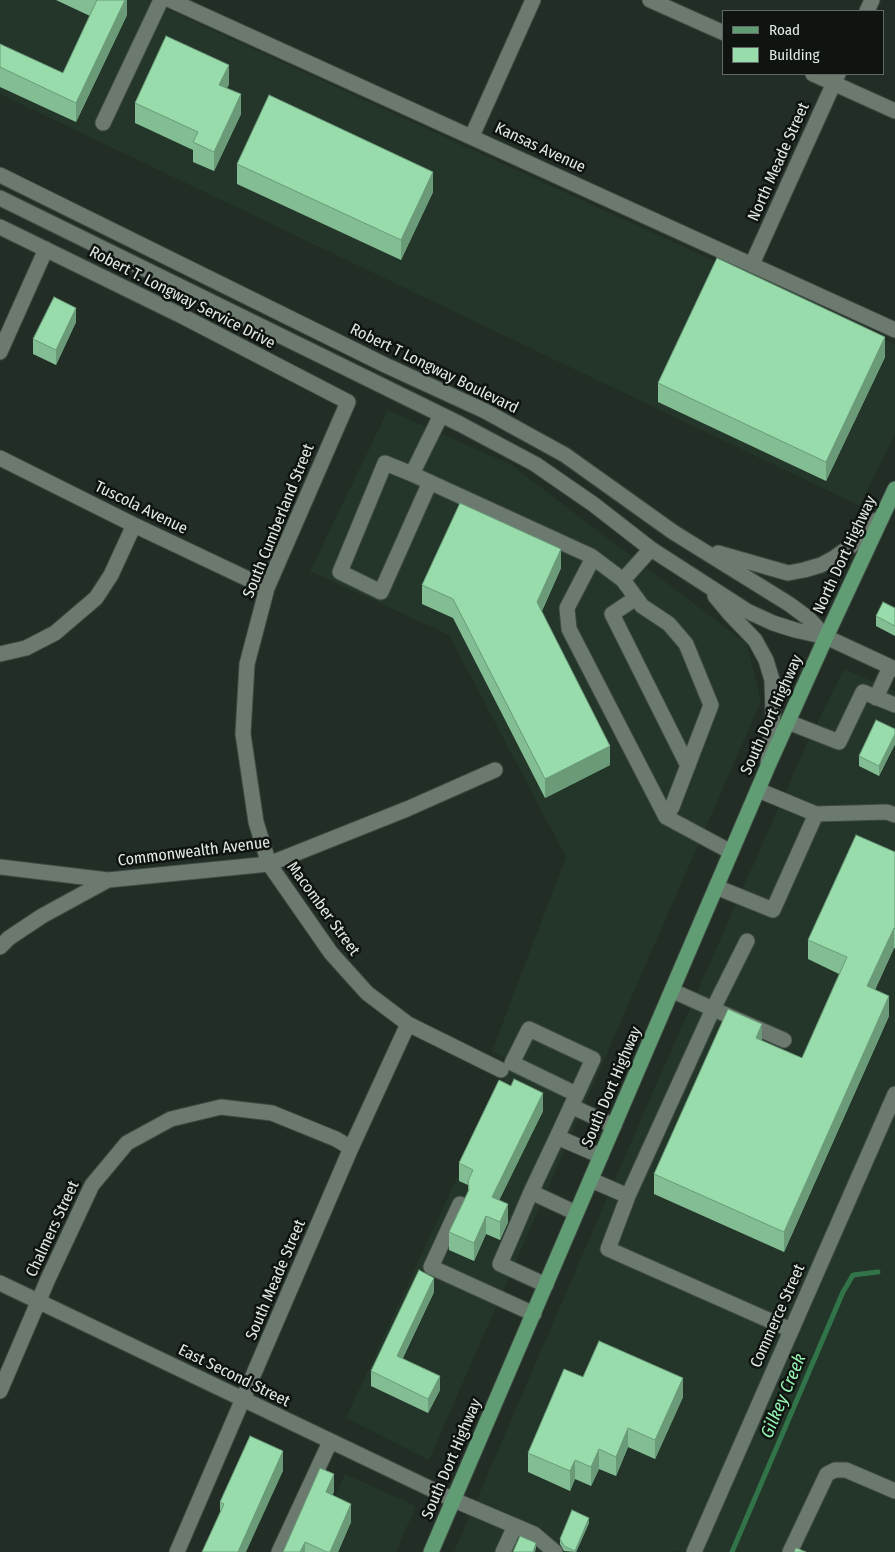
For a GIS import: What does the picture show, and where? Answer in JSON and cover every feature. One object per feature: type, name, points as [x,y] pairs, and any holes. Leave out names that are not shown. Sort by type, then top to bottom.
[{"type":"main road","name":"North Dort Highway","points":[[826,637],[895,489]]},
{"type":"main road","name":"South Dort Highway","points":[[431,1552],[768,766],[826,637]]},
{"type":"street","points":[[103,123],[161,0]]},
{"type":"street","name":"Kansas Avenue","points":[[170,0],[895,330]]},
{"type":"street","points":[[472,136],[533,0]]},
{"type":"street","points":[[650,0],[722,32]]},
{"type":"street","points":[[818,75],[836,79],[895,111]]},
{"type":"street","name":"North Meade Street","points":[[752,264],[836,79]]},
{"type":"street","name":"Robert T Longway Boulevard","points":[[0,176],[485,411],[565,455],[673,532],[789,604],[808,618],[826,637]]},
{"type":"street","name":"Robert T Longway Boulevard","points":[[0,198],[445,417],[535,464],[593,504],[651,549],[747,611],[773,623],[826,637],[893,668]]},
{"type":"street","name":"Robert T. Longway Service Drive","points":[[0,227],[182,316],[348,402]]},
{"type":"street","points":[[0,352],[46,249]]},
{"type":"street","points":[[412,474],[445,417],[450,404],[443,392]]},
{"type":"street","name":"South Cumberland Street","points":[[269,864],[256,822],[243,734],[247,664],[267,588],[348,402]]},
{"type":"street","name":"Tuscola Avenue","points":[[0,458],[134,525],[267,588]]},
{"type":"street","points":[[430,482],[381,592],[340,572],[386,463],[430,482],[593,558],[623,580],[642,606],[669,624],[686,644],[711,705],[672,807],[666,817]]},
{"type":"street","points":[[673,532],[723,555],[788,573],[821,565],[834,558],[865,536],[884,511]]},
{"type":"street","points":[[0,654],[26,648],[55,633],[96,598],[112,575],[134,525]]},
{"type":"street","points":[[623,580],[651,549]]},
{"type":"street","points":[[593,558],[567,608],[570,629],[666,817],[731,852]]},
{"type":"street","points":[[708,587],[755,640],[766,660],[772,680],[773,714],[768,766]]},
{"type":"street","points":[[636,598],[612,614],[688,766]]},
{"type":"street","points":[[876,698],[893,668]]},
{"type":"street","points":[[788,722],[840,742],[863,692],[895,705]]},
{"type":"street","name":"Commonwealth Avenue","points":[[1,869],[108,880],[269,864],[407,809],[494,770]]},
{"type":"street","points":[[758,790],[816,814],[887,812],[895,815]]},
{"type":"street","points":[[716,887],[773,910],[816,814]]},
{"type":"street","name":"Macomber Street","points":[[269,864],[331,953],[367,993],[408,1024],[501,1070]]},
{"type":"street","points":[[0,947],[9,938],[42,916],[108,880]]},
{"type":"street","points":[[747,941],[713,1009],[628,1196],[608,1249],[791,1330]]},
{"type":"street","points":[[673,991],[784,1040]]},
{"type":"street","name":"South Meade Street","points":[[177,1552],[351,1148],[408,1024]]},
{"type":"street","points":[[546,1285],[500,1264],[574,1100],[592,1059],[528,1029],[512,1063],[574,1100],[614,1126]]},
{"type":"street","name":"Commerce Street","points":[[694,1552],[895,1094]]},
{"type":"street","name":"Chalmers Street","points":[[0,1391],[92,1185],[127,1143],[171,1119],[221,1107],[272,1113],[336,1139],[351,1148]]},
{"type":"street","points":[[557,1137],[601,1156]]},
{"type":"street","points":[[591,1180],[628,1196]]},
{"type":"street","points":[[532,1192],[576,1214]]},
{"type":"street","points":[[460,1204],[431,1267],[534,1314]]},
{"type":"street","name":"East Second Street","points":[[0,1283],[330,1442],[454,1500],[534,1534],[555,1552]]},
{"type":"street","points":[[279,1552],[330,1442]]},
{"type":"street","points":[[790,1552],[827,1474],[835,1470],[846,1470],[895,1491]]},
{"type":"street","points":[[504,1552],[514,1526]]},
{"type":"shaded area","points":[[0,0],[147,0],[895,344],[895,434],[860,506],[0,94]]},
{"type":"shaded area","points":[[388,410],[510,464],[747,644],[761,701],[429,1460],[346,1418],[511,1061],[492,1051],[566,857],[449,635],[310,571]]},
{"type":"shaded area","points":[[844,669],[895,691],[895,1552],[680,1552],[674,1550],[673,1552],[454,1552],[652,1094],[804,750]]},
{"type":"shaded area","points":[[345,1474],[416,1506],[396,1552],[311,1552]]},
{"type":"building","points":[[97,0],[125,0],[76,103],[0,67],[0,44],[63,73]]},
{"type":"building","points":[[166,36],[229,65],[219,85],[241,94],[214,152],[193,142],[198,132],[135,103]]},
{"type":"building","points":[[269,95],[433,172],[401,240],[237,164]]},
{"type":"building","points":[[717,258],[885,337],[826,462],[658,383]]},
{"type":"building","points":[[54,297],[76,308],[56,350],[33,339]]},
{"type":"building","points":[[460,503],[561,549],[537,602],[610,746],[545,779],[453,599],[422,585]]},
{"type":"building","points":[[883,602],[895,608],[895,626],[876,616]]},
{"type":"building","points":[[876,720],[895,729],[895,734],[879,766],[859,756]]},
{"type":"building","points":[[856,835],[895,852],[895,929],[867,986],[889,996],[784,1232],[654,1174],[728,1009],[762,1024],[756,1038],[802,1058],[847,957],[808,940]]},
{"type":"building","points":[[514,1079],[543,1093],[492,1197],[508,1204],[500,1222],[486,1216],[474,1243],[449,1232],[469,1190],[468,1181],[473,1170],[459,1163],[499,1080],[511,1086]]},
{"type":"building","points":[[419,1270],[434,1278],[397,1356],[440,1376],[428,1399],[371,1371]]},
{"type":"building","points":[[599,1341],[683,1378],[655,1440],[628,1428],[616,1457],[599,1449],[591,1467],[575,1460],[570,1471],[528,1453],[564,1369],[583,1377]]},
{"type":"building","points":[[250,1436],[283,1451],[238,1552],[202,1552],[224,1504],[220,1502]]},
{"type":"building","points":[[320,1468],[334,1474],[326,1492],[351,1504],[330,1552],[305,1542],[300,1552],[283,1552]]},
{"type":"building","points":[[572,1510],[589,1518],[575,1551],[564,1546],[560,1539]]},
{"type":"building","points":[[520,1536],[536,1543],[533,1552],[513,1552]]},
{"type":"building","points":[[796,1548],[806,1552],[794,1552]]},
{"type":"waterway","name":"Gilkey Creek","points":[[732,1552],[843,1292],[853,1275],[878,1272]]}]
